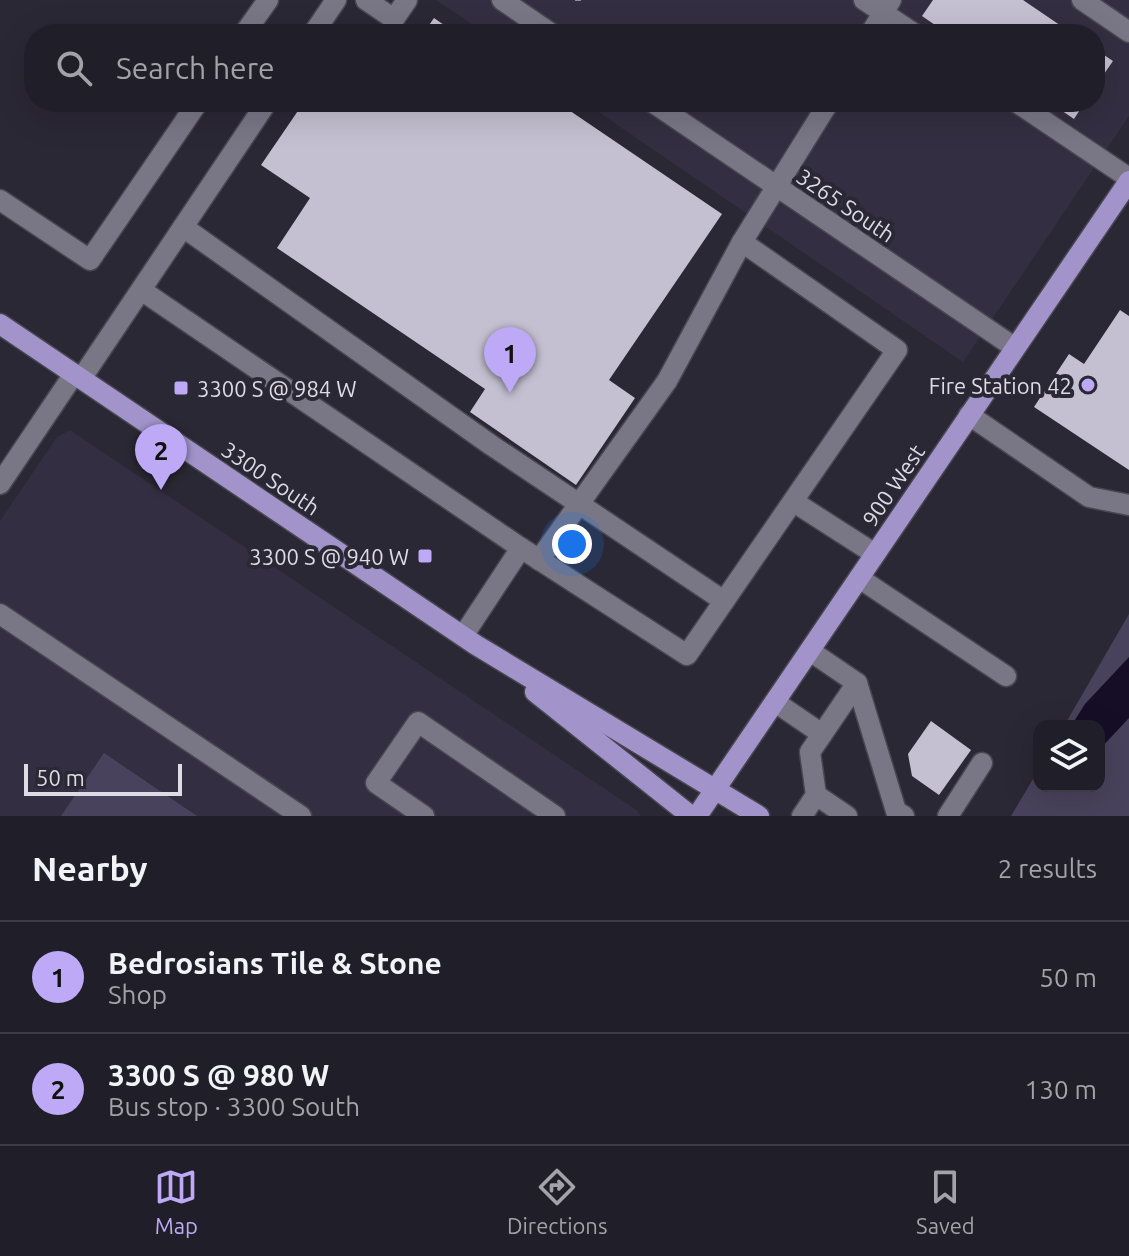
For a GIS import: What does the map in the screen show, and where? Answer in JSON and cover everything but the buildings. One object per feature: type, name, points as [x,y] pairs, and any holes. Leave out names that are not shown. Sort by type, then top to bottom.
[{"type":"main road","name":"900 West","points":[[697,816],[1129,179]]},
{"type":"main road","name":"3300 South","points":[[0,324],[470,640],[718,788],[759,816]]},
{"type":"main road","name":"3300 South","points":[[470,640],[691,816]]},
{"type":"street","points":[[251,24],[268,0]]},
{"type":"street","points":[[320,24],[336,0]]},
{"type":"street","points":[[366,0],[394,19],[407,0]]},
{"type":"street","points":[[502,0],[537,24]]},
{"type":"street","points":[[864,0],[887,6],[905,24]]},
{"type":"street","points":[[1082,0],[1129,32]]},
{"type":"street","points":[[876,24],[887,6]]},
{"type":"street","points":[[0,200],[90,260],[191,112]]},
{"type":"street","points":[[0,484],[141,290],[260,112]]},
{"type":"street","name":"3265 South","points":[[667,112],[1014,347]]},
{"type":"street","points":[[539,560],[667,381],[742,242],[823,112]]},
{"type":"street","points":[[1031,112],[1129,179]]},
{"type":"street","points":[[183,227],[580,505],[724,601]]},
{"type":"street","points":[[141,290],[521,548],[687,655],[897,350],[742,242]]},
{"type":"street","points":[[969,415],[1089,497],[1129,505]]},
{"type":"street","points":[[794,502],[875,554]]},
{"type":"street","points":[[470,640],[521,548]]},
{"type":"street","points":[[859,578],[1006,676]]},
{"type":"street","points":[[0,614],[301,816]]},
{"type":"street","points":[[810,651],[857,683],[898,814]]},
{"type":"street","points":[[802,816],[816,795],[810,752],[857,683]]},
{"type":"street","points":[[775,702],[822,734]]},
{"type":"street","points":[[424,816],[376,783],[418,722],[555,816]]},
{"type":"street","points":[[948,816],[982,763]]},
{"type":"street","points":[[816,795],[847,816]]},
{"type":"shaded area","points":[[436,0],[1129,0],[1129,116],[963,362],[599,112],[1105,112],[1105,24],[471,24]]},
{"type":"shaded area","points":[[70,430],[638,811],[641,816],[0,816],[0,521],[57,437]]},
{"type":"shaded area","points":[[1129,614],[1129,816],[1011,816],[1033,779],[1033,792],[1105,792],[1105,720],[1067,720]]},
{"type":"shaded area","points":[[1129,657],[1129,718],[1105,744],[1105,720],[1075,720],[1085,704]]},
{"type":"shaded area","points":[[104,753],[197,816],[61,816]]},
{"type":"place","name":"Fire Station 42","points":[[1088,385]]},
{"type":"place","name":"3300 S @ 984 W","points":[[181,388]]},
{"type":"place","name":"Bedrosians Tile & Stone","points":[[510,393]]},
{"type":"place","name":"3300 S @ 980 W","points":[[161,490]]},
{"type":"place","name":"3300 S @ 940 W","points":[[425,556]]}]
